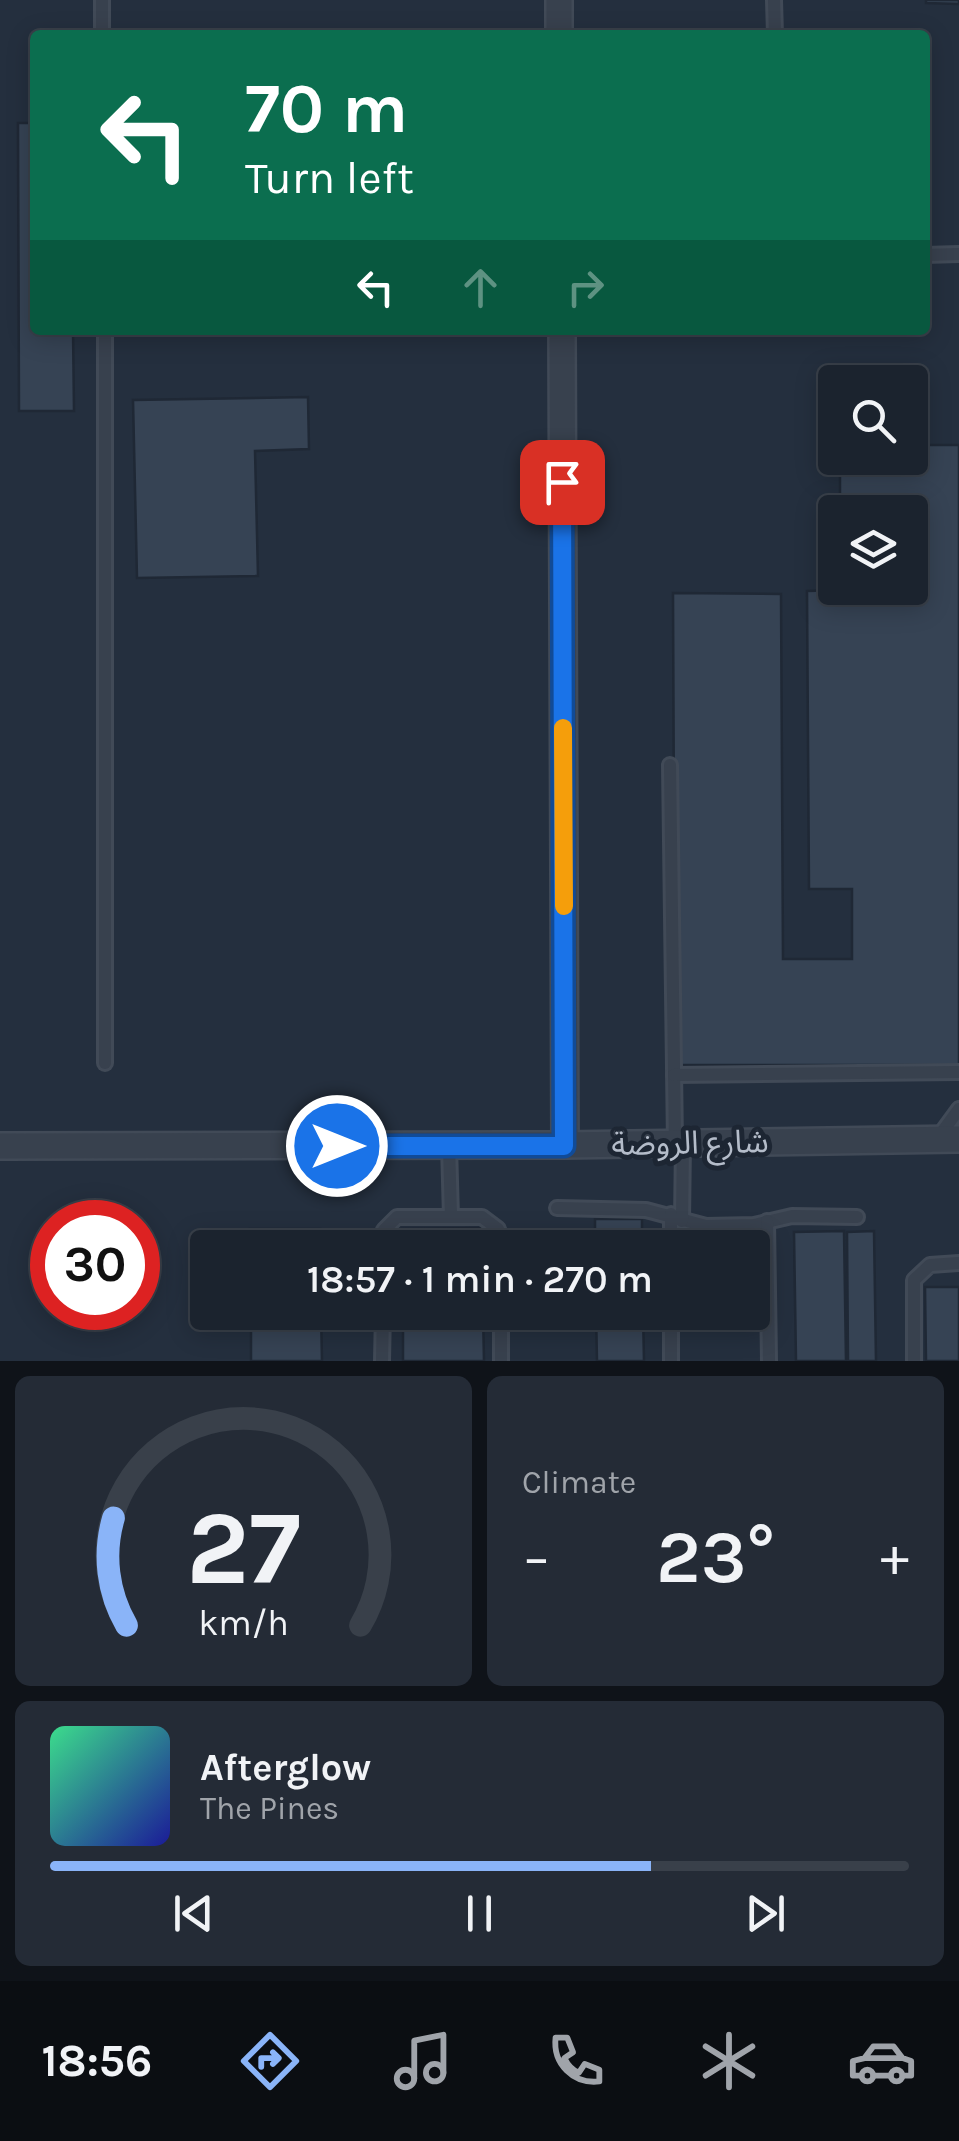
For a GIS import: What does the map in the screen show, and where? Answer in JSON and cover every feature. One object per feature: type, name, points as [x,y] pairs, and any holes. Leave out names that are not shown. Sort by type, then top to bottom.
[{"type":"street","points":[[559,0],[559,30]]},
{"type":"street","points":[[562,335],[564,1146]]},
{"type":"street","name":"شارع الروضة","points":[[0,1146],[564,1146],[948,1139]]},
{"type":"lane","points":[[102,0],[102,30]]},
{"type":"lane","points":[[774,0],[775,30]]},
{"type":"lane","points":[[930,255],[959,254]]},
{"type":"lane","points":[[105,335],[105,1063]]},
{"type":"lane","points":[[670,765],[674,1075],[679,1144],[675,1230]]},
{"type":"lane","points":[[674,1075],[959,1072]]},
{"type":"lane","points":[[948,1139],[959,1108]]},
{"type":"lane","points":[[449,1146],[451,1217]]},
{"type":"lane","points":[[557,1208],[646,1210],[706,1226],[792,1216],[857,1217]]},
{"type":"lane","points":[[384,1230],[397,1217],[482,1217],[497,1230]]},
{"type":"lane","points":[[766,1221],[769,1361]]},
{"type":"lane","points":[[914,1361],[914,1280],[930,1265],[959,1263]]},
{"type":"lane","points":[[382,1361],[383,1330]]},
{"type":"lane","points":[[501,1330],[501,1361]]},
{"type":"lane","points":[[670,1361],[671,1330]]},
{"type":"building","points":[[959,0],[959,4],[926,3]]},
{"type":"building","points":[[18,123],[30,123],[30,335],[73,335],[74,411],[19,411]]},
{"type":"building","points":[[308,397],[309,449],[255,451],[258,576],[137,578],[133,400]]},
{"type":"building","points":[[928,445],[959,445],[959,1065],[675,1065],[673,593],[781,594],[783,959],[852,959],[852,889],[809,889],[807,591],[818,591],[818,605],[928,605],[928,495],[840,495],[840,475],[928,475]]},
{"type":"building","points":[[595,1219],[642,1219],[642,1230],[595,1230]]},
{"type":"building","points":[[482,1228],[482,1230],[402,1230]]},
{"type":"building","points":[[250,1229],[320,1229],[320,1230]]},
{"type":"building","points":[[844,1231],[846,1361],[796,1361],[794,1232]]},
{"type":"building","points":[[874,1231],[876,1361],[848,1361],[847,1232]]},
{"type":"building","points":[[925,1287],[959,1287],[959,1361],[926,1361]]},
{"type":"building","points":[[251,1330],[321,1330],[322,1361],[251,1361]]},
{"type":"building","points":[[403,1330],[483,1330],[484,1361],[403,1361]]},
{"type":"building","points":[[596,1330],[643,1330],[644,1361],[597,1361]]},
{"type":"slow traffic","points":[[563,728],[564,906]]},
{"type":"route","points":[[337,1146],[564,1146],[562,482]]}]
